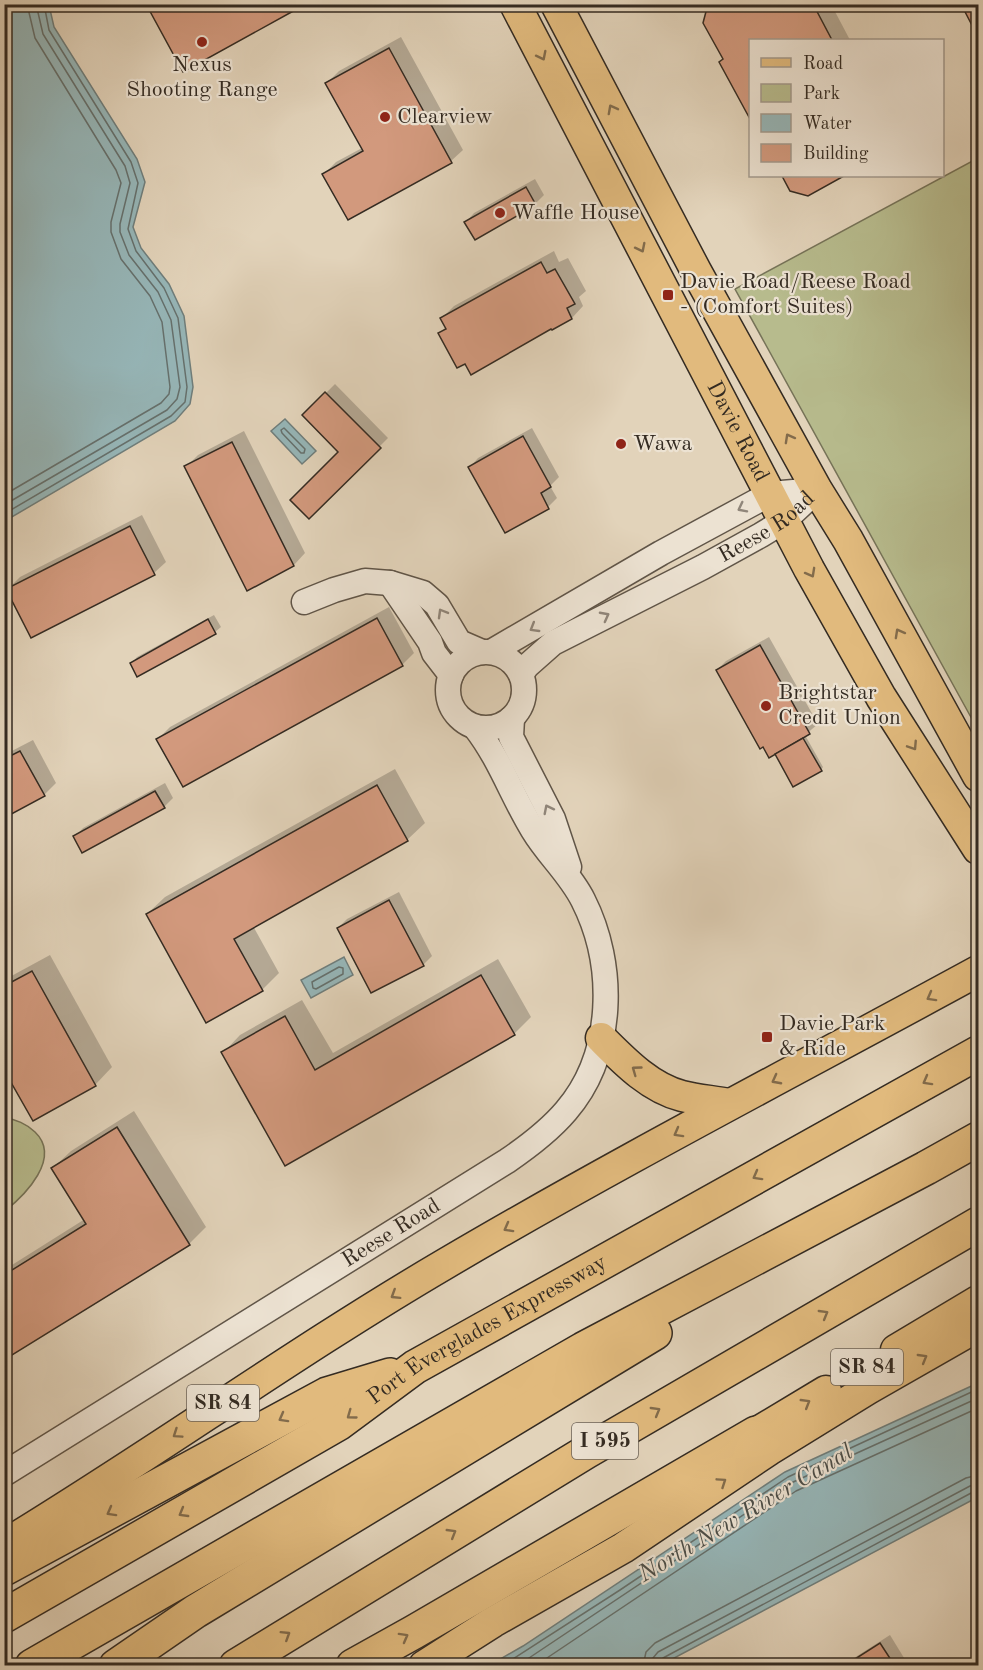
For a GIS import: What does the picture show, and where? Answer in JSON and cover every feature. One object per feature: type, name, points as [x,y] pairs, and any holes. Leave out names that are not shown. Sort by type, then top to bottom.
[{"type":"highway","name":"Port Everglades Expressway","points":[[4,1616],[338,1424],[415,1367],[978,1053]]},
{"type":"highway","points":[[32,1665],[583,1348],[978,1139]]},
{"type":"highway","points":[[116,1665],[196,1611],[926,1168]]},
{"type":"highway","name":"I 595","points":[[236,1665],[586,1452],[978,1224]]},
{"type":"highway","points":[[4,1569],[327,1394],[415,1367]]},
{"type":"highway","points":[[353,1665],[414,1632],[756,1433]]},
{"type":"main road","name":"Davie Road","points":[[514,4],[809,569],[881,697],[978,849]]},
{"type":"main road","name":"Davie Road","points":[[564,7],[696,271],[817,490],[854,550],[978,776]]},
{"type":"main road","name":"SR 84","points":[[4,1545],[317,1342],[435,1270],[729,1104],[978,971]]},
{"type":"main road","points":[[601,1038],[627,1064],[655,1084],[680,1095],[729,1104]]},
{"type":"main road","name":"SR 84","points":[[424,1665],[493,1622],[756,1433],[978,1301]]},
{"type":"main road","points":[[493,1622],[623,1548],[779,1444],[868,1389],[978,1326]]},
{"type":"street","name":"Reese Road","points":[[486,652],[770,494],[817,490]]},
{"type":"street","name":"Reese Road","points":[[521,675],[527,666],[553,643],[703,567],[784,521],[817,490]]},
{"type":"street","points":[[304,602],[365,581],[390,583],[423,593],[437,605],[459,642],[500,655],[509,660],[521,675],[524,698],[519,709],[512,718],[495,728],[475,727],[465,722],[451,706],[448,696],[451,675],[464,660],[486,652]]},
{"type":"street","points":[[390,583],[430,642],[434,653],[451,675]]},
{"type":"street","name":"Reese Road","points":[[4,1474],[507,1161],[543,1135],[567,1109],[589,1075],[601,1038],[605,1016],[605,980],[601,946],[593,922],[574,884],[553,819],[511,737],[512,718]]},
{"type":"street","name":"Reese Road","points":[[475,727],[489,746],[534,832],[574,884]]},
{"type":"green space","points":[[978,158],[978,730],[735,289]]},
{"type":"green space","points":[[5,1118],[21,1122],[32,1129],[42,1142],[45,1153],[38,1175],[22,1196],[5,1211]]},
{"type":"water","points":[[4,5],[49,5],[54,27],[137,159],[145,182],[133,227],[141,248],[169,284],[184,316],[193,387],[190,404],[175,421],[5,521]]},
{"type":"water","points":[[285,419],[316,451],[302,464],[271,431]]},
{"type":"water","points":[[344,957],[353,975],[311,998],[301,980]]},
{"type":"water","name":"North New River Canal","points":[[978,1383],[978,1497],[661,1665],[490,1665],[523,1646],[785,1472]]},
{"type":"building","name":"Nexus Shooting Range","points":[[146,4],[312,4],[300,11],[297,9],[183,72]]},
{"type":"building","points":[[708,4],[813,4],[831,39],[749,39],[749,117],[719,62],[723,59],[703,23]]},
{"type":"building","points":[[961,4],[978,4],[978,37]]},
{"type":"building","name":"Clearview","points":[[389,48],[452,163],[348,220],[322,174],[363,151],[325,83]]},
{"type":"building","points":[[783,177],[842,177],[808,196],[790,191]]},
{"type":"building","name":"Waffle House","points":[[526,187],[536,205],[475,240],[464,222]]},
{"type":"building","points":[[541,262],[547,273],[555,269],[575,304],[567,308],[572,319],[471,375],[465,364],[457,368],[438,333],[446,329],[440,318]]},
{"type":"building","points":[[325,392],[381,448],[309,519],[290,500],[338,452],[302,415]]},
{"type":"building","points":[[523,436],[551,487],[541,493],[549,509],[505,533],[468,467]]},
{"type":"building","points":[[232,442],[294,566],[247,591],[184,466]]},
{"type":"building","points":[[130,526],[155,575],[31,638],[6,589]]},
{"type":"building","points":[[377,618],[403,666],[183,787],[156,739]]},
{"type":"building","points":[[208,619],[216,634],[137,677],[130,663]]},
{"type":"building","points":[[760,645],[810,734],[769,758],[763,747],[760,749],[716,670]]},
{"type":"building","points":[[803,738],[822,771],[793,787],[775,754]]},
{"type":"building","points":[[20,751],[45,796],[4,818],[4,759]]},
{"type":"building","points":[[377,785],[408,841],[234,939],[263,991],[206,1023],[146,914]]},
{"type":"building","points":[[155,791],[165,808],[82,853],[73,836]]},
{"type":"building","points":[[389,900],[424,966],[371,993],[337,928]]},
{"type":"building","points":[[32,971],[96,1086],[33,1121],[4,1070],[4,986]]},
{"type":"building","points":[[481,975],[515,1035],[285,1166],[221,1052],[285,1016],[315,1070]]},
{"type":"building","points":[[117,1127],[190,1245],[4,1360],[4,1275],[86,1224],[51,1168]]},
{"type":"building","points":[[880,1643],[895,1666],[844,1666]]},
{"type":"place","name":"Nexus Shooting Range","points":[[202,42]]},
{"type":"place","name":"Clearview","points":[[385,117]]},
{"type":"place","name":"Waffle House","points":[[500,213]]},
{"type":"place","name":"Davie Road/Reese Road - (Comfort Suites)","points":[[668,295]]},
{"type":"place","name":"Wawa","points":[[621,444]]},
{"type":"place","name":"Brightstar Credit Union","points":[[766,706]]},
{"type":"place","name":"Davie Park & Ride","points":[[767,1037]]}]
